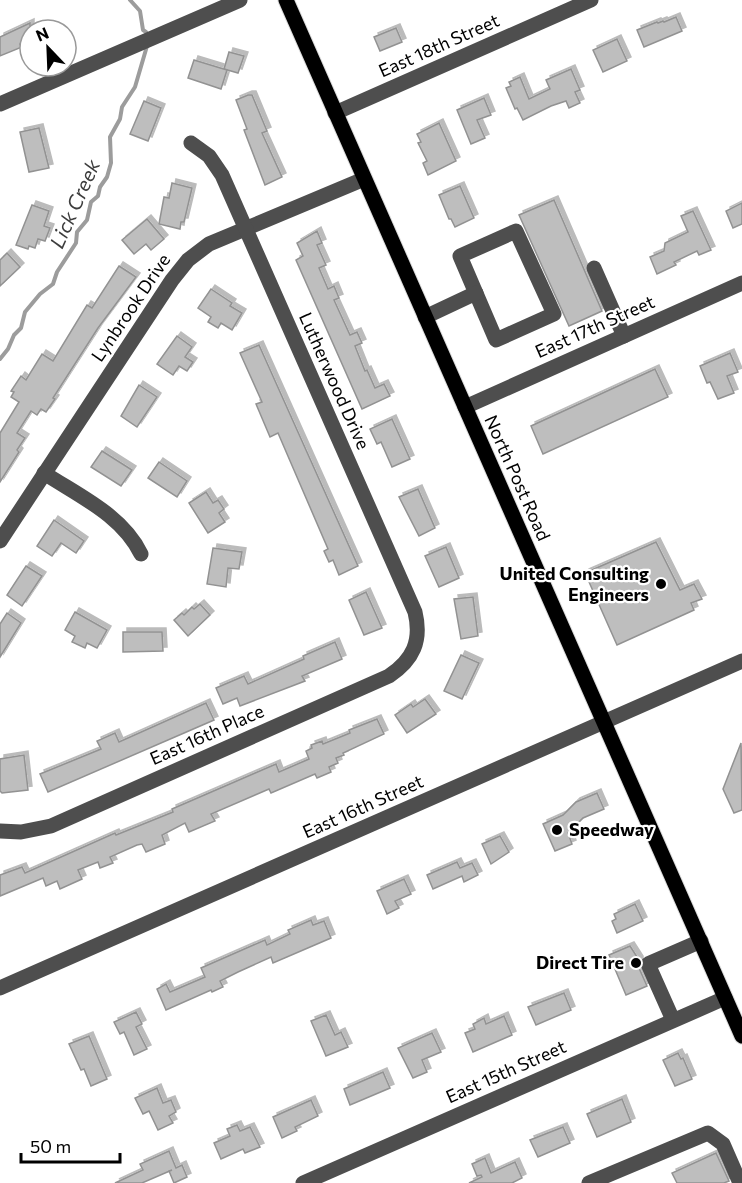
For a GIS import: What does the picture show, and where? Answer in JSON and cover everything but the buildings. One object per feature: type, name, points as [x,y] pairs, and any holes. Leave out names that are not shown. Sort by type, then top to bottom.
[{"type":"main road","name":"North Post Road","points":[[286,0],[742,1036]]},
{"type":"street","points":[[0,104],[240,0]]},
{"type":"street","name":"East 18th Street","points":[[335,113],[591,0]]},
{"type":"street","name":"Lutherwood Drive","points":[[191,143],[204,151],[218,168],[415,612],[418,627],[415,646]]},
{"type":"street","name":"Lynbrook Drive","points":[[0,541],[188,260],[203,248],[364,179]]},
{"type":"street","points":[[516,231],[554,314],[496,340],[476,293],[460,256],[516,231]]},
{"type":"street","points":[[594,268],[624,336]]},
{"type":"street","name":"East 17th Street","points":[[465,407],[742,283]]},
{"type":"street","points":[[425,317],[476,293]]},
{"type":"street","points":[[44,472],[119,523],[134,540],[141,554]]},
{"type":"street","name":"East 16th Place","points":[[0,831],[21,832],[51,826],[389,676],[402,668],[415,646]]},
{"type":"street","name":"East 16th Street","points":[[0,988],[742,661]]},
{"type":"street","points":[[672,1020],[648,964],[701,941]]},
{"type":"street","name":"East 15th Street","points":[[303,1183],[725,998]]},
{"type":"street","points":[[589,1183],[708,1132],[723,1144],[740,1183]]},
{"type":"waterway","name":"Lick Creek","points":[[130,0],[140,11],[143,30],[146,32]]},
{"type":"waterway","name":"Lick Creek","points":[[0,359],[8,349],[14,335],[21,328],[25,312],[40,294],[53,284],[57,272],[76,243],[77,232],[87,220],[91,202],[98,196],[111,163],[110,137],[120,119],[122,107],[135,87],[147,46]]},
{"type":"place","name":"United Consulting Engineers","points":[[661,584]]},
{"type":"place","name":"Speedway","points":[[557,830]]},
{"type":"place","name":"Direct Tire","points":[[636,963]]}]
